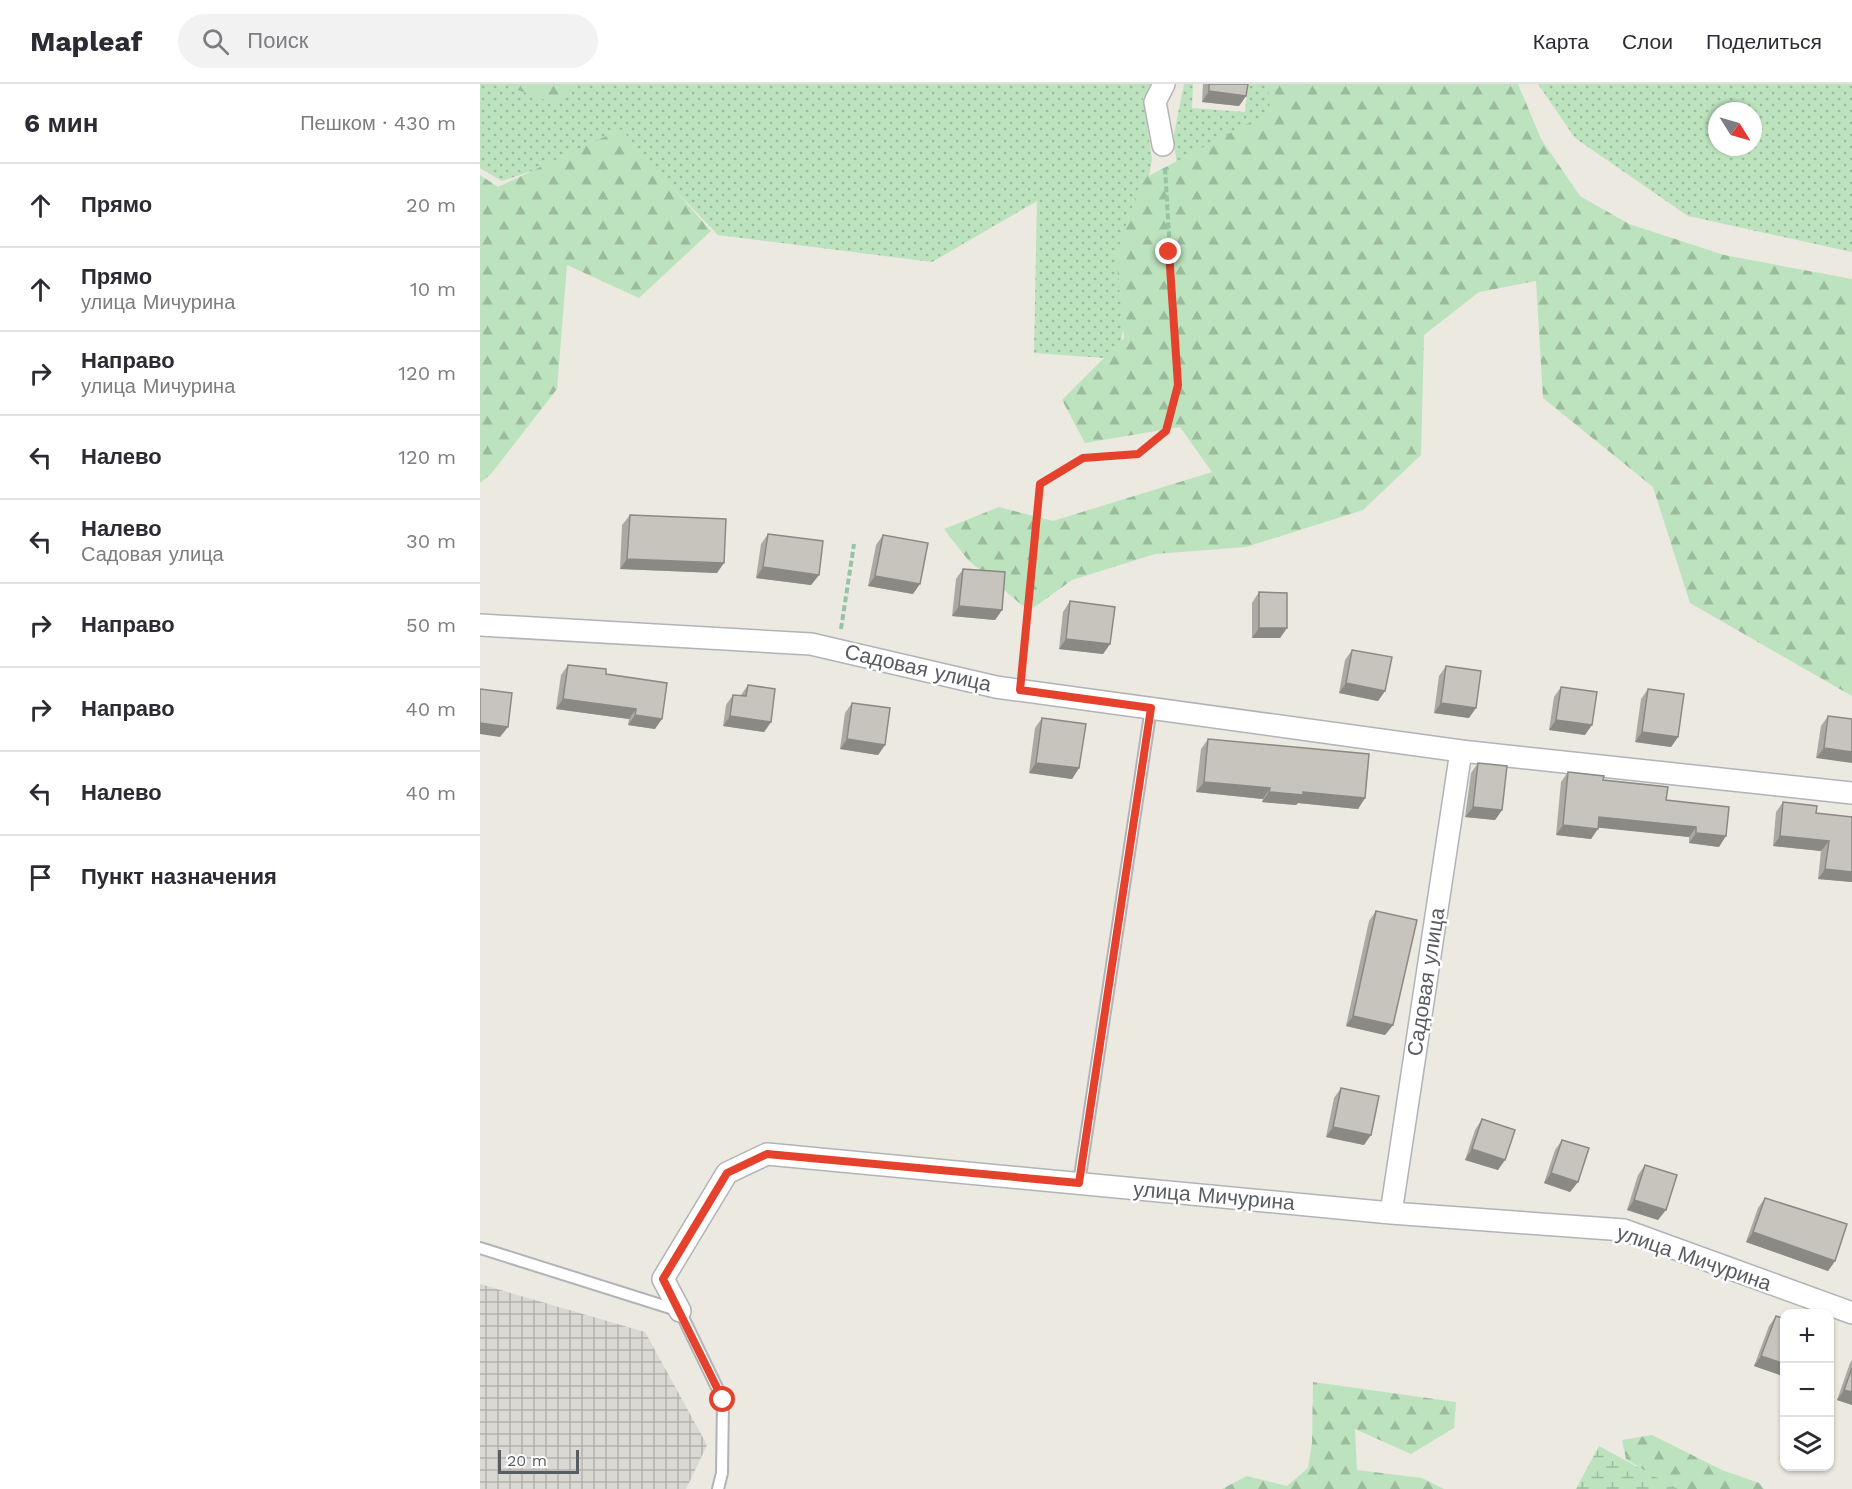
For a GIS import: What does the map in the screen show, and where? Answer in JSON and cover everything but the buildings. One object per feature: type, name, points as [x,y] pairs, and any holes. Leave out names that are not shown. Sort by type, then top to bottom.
[{"type":"street","points":[[1163,145],[1155,102],[1164,84]]},
{"type":"street","name":"Садовая улица","points":[[480,625],[811,644],[1020,690],[1461,751],[1852,793]]},
{"type":"street","name":"Садовая улица","points":[[1391,1213],[1461,751]]},
{"type":"street","name":"улица Мичурина","points":[[680,1311],[663,1279],[727,1173],[767,1154],[1391,1213],[1624,1230],[1852,1313]]},
{"type":"lane","points":[[1079,1183],[1151,708]]},
{"type":"lane","points":[[480,1248],[680,1311],[723,1400],[722,1473],[718,1489]]},
{"type":"path","points":[[1020,690],[1040,484],[1083,458],[1138,454],[1166,431],[1178,385],[1163,145]]},
{"type":"path","points":[[838,650],[854,544]]},
{"type":"shaded area","points":[[480,1284],[645,1332],[707,1445],[686,1489],[480,1489]]},
{"type":"green space","points":[[480,84],[1154,84],[1143,98],[1152,159],[1118,359],[1034,353],[1037,201],[932,262],[718,235],[626,139],[502,181],[480,168]]},
{"type":"green space","points":[[502,84],[576,84],[553,103]]},
{"type":"green space","points":[[1184,84],[1193,84],[1192,108],[1245,112],[1248,84],[1280,84],[1275,108],[1180,183],[1173,139]]},
{"type":"green space","points":[[1268,84],[1518,84],[1541,139],[1580,196],[1629,224],[1724,255],[1852,279],[1852,696],[1690,603],[1653,487],[1543,398],[1536,281],[1479,292],[1424,335],[1421,455],[1363,510],[1246,547],[1155,554],[1072,580],[1029,611],[968,560],[944,529],[999,507],[1053,521],[1212,472],[1180,427],[1085,443],[1062,400],[1124,338],[1116,254],[1141,180],[1270,112]]},
{"type":"green space","points":[[1538,84],[1852,84],[1852,252],[1688,216],[1575,138]]},
{"type":"green space","points":[[621,129],[711,231],[639,298],[567,265],[557,389],[491,474],[480,483],[480,175],[498,187]]},
{"type":"green space","points":[[1313,1382],[1456,1402],[1454,1428],[1411,1454],[1355,1429],[1357,1470],[1422,1478],[1444,1489],[1222,1489],[1247,1476],[1287,1486],[1308,1468],[1312,1443]]},
{"type":"green space","points":[[1652,1435],[1722,1470],[1759,1483],[1764,1489],[1678,1489],[1671,1487],[1626,1459],[1622,1440]]},
{"type":"green space","points":[[1599,1446],[1678,1489],[1576,1489]]},
{"type":"route","points":[[723,1400],[663,1279],[727,1173],[767,1154],[1079,1183],[1151,708],[1020,690],[1040,484],[1083,458],[1138,454],[1166,431],[1178,385],[1169,252]]}]
